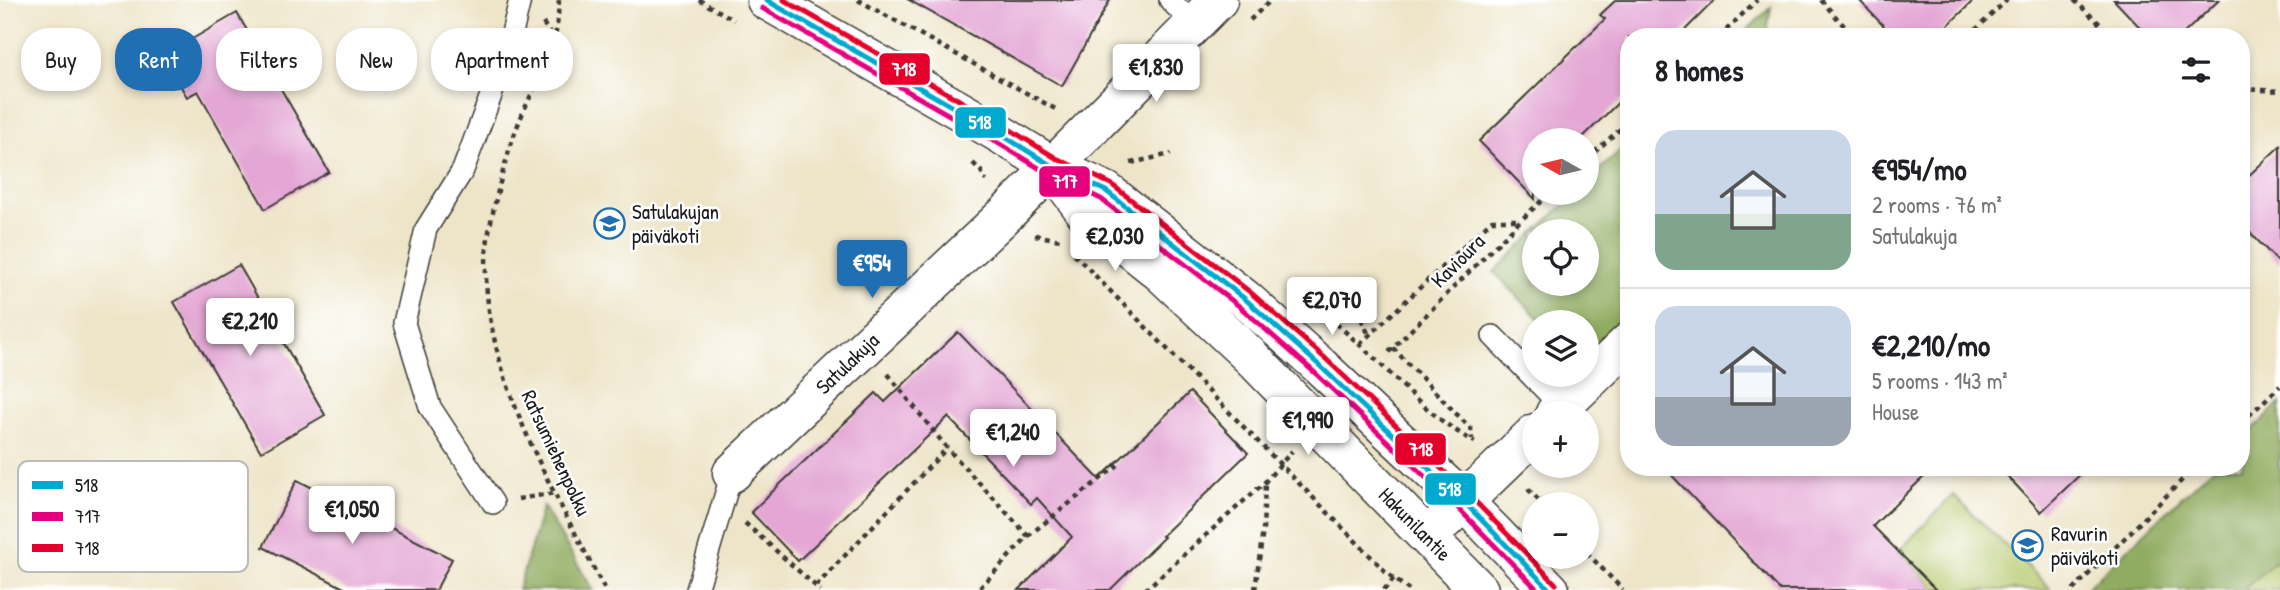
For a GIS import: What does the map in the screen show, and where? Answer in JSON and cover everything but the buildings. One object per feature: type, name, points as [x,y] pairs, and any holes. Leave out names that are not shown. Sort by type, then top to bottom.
[{"type":"main road","name":"Hakunilantie","points":[[766,0],[1052,166],[1106,191],[1245,299],[1320,366],[1463,501],[1550,590]]},
{"type":"main road","name":"Satulakuja","points":[[732,473],[1007,213],[1194,8]]},
{"type":"main road","name":"Hakunilantie","points":[[1052,166],[1086,213],[1161,273],[1251,356],[1479,590]]},
{"type":"main road","points":[[1568,401],[1620,351]]},
{"type":"main road","points":[[1428,536],[1522,445]]},
{"type":"lane","points":[[493,503],[430,407],[404,323],[426,229],[463,170],[508,50],[520,0]]},
{"type":"lane","points":[[1493,336],[1538,401]]},
{"type":"lane","points":[[697,590],[732,473]]},
{"type":"path","name":"Ratsumiehenpolku","points":[[559,0],[554,40],[516,131],[491,219],[485,276],[493,329],[513,402],[555,493],[605,590]]},
{"type":"path","points":[[858,0],[1027,94]]},
{"type":"path","points":[[1728,28],[1757,0]]},
{"type":"path","points":[[1821,0],[1846,28]]},
{"type":"path","points":[[1977,28],[2007,0]]},
{"type":"path","points":[[2074,0],[2104,28]]},
{"type":"path","points":[[2250,89],[2280,91]]},
{"type":"path","points":[[1600,147],[1620,129]]},
{"type":"path","points":[[1131,162],[1171,154]]},
{"type":"path","points":[[971,161],[981,171],[993,195],[1025,233],[1061,241]]},
{"type":"path","name":"Kavioura","points":[[1472,440],[1471,429],[1391,350],[1537,205]]},
{"type":"path","points":[[1360,344],[1492,220],[1521,220]]},
{"type":"path","points":[[1071,251],[1394,579],[1409,590]]},
{"type":"path","points":[[1351,281],[1354,304],[1369,335]]},
{"type":"path","points":[[881,366],[947,448],[1028,536]]},
{"type":"path","points":[[2250,414],[2280,386]]},
{"type":"path","points":[[1145,590],[1265,482],[1298,445]]},
{"type":"path","points":[[736,514],[818,588],[947,448]]},
{"type":"path","points":[[978,590],[1028,536],[1118,465]]},
{"type":"path","points":[[2073,590],[2186,476]]},
{"type":"path","points":[[1255,590],[1263,530],[1265,482]]},
{"type":"path","points":[[493,503],[555,493]]},
{"type":"path","points":[[1599,565],[1623,590]]},
{"type":"path","points":[[1384,590],[1394,579]]},
{"type":"green space","points":[[1771,7],[1768,28],[1749,28]]},
{"type":"green space","points":[[1620,151],[1620,329],[1599,349],[1599,310],[1530,310],[1494,272],[1522,245],[1522,296],[1599,296],[1599,219],[1549,219],[1564,205],[1600,205],[1600,170]]},
{"type":"green space","points":[[2280,403],[2280,557],[2243,590],[2085,590],[2204,476],[2250,476],[2250,432]]},
{"type":"green space","points":[[1953,495],[2050,588],[1936,590],[1898,552]]},
{"type":"green space","points":[[2280,501],[2280,590],[2189,590]]},
{"type":"green space","points":[[543,506],[593,590],[518,590]]},
{"type":"transit line","name":"518","points":[[766,0],[1052,166],[1106,191],[1245,299],[1320,366],[1463,501],[1550,590]]},
{"type":"transit line","name":"718","points":[[784,0],[1056,158],[1111,184],[1250,292],[1326,359],[1469,495],[1556,584]]},
{"type":"transit line","name":"717","points":[[762,8],[1047,173],[1101,199],[1239,306],[1314,372],[1457,507],[1538,590]]},
{"type":"place","name":"Satulakujan päiväkoti","points":[[609,224]]},
{"type":"place","name":"Ravurin päiväkoti","points":[[2028,546]]}]
